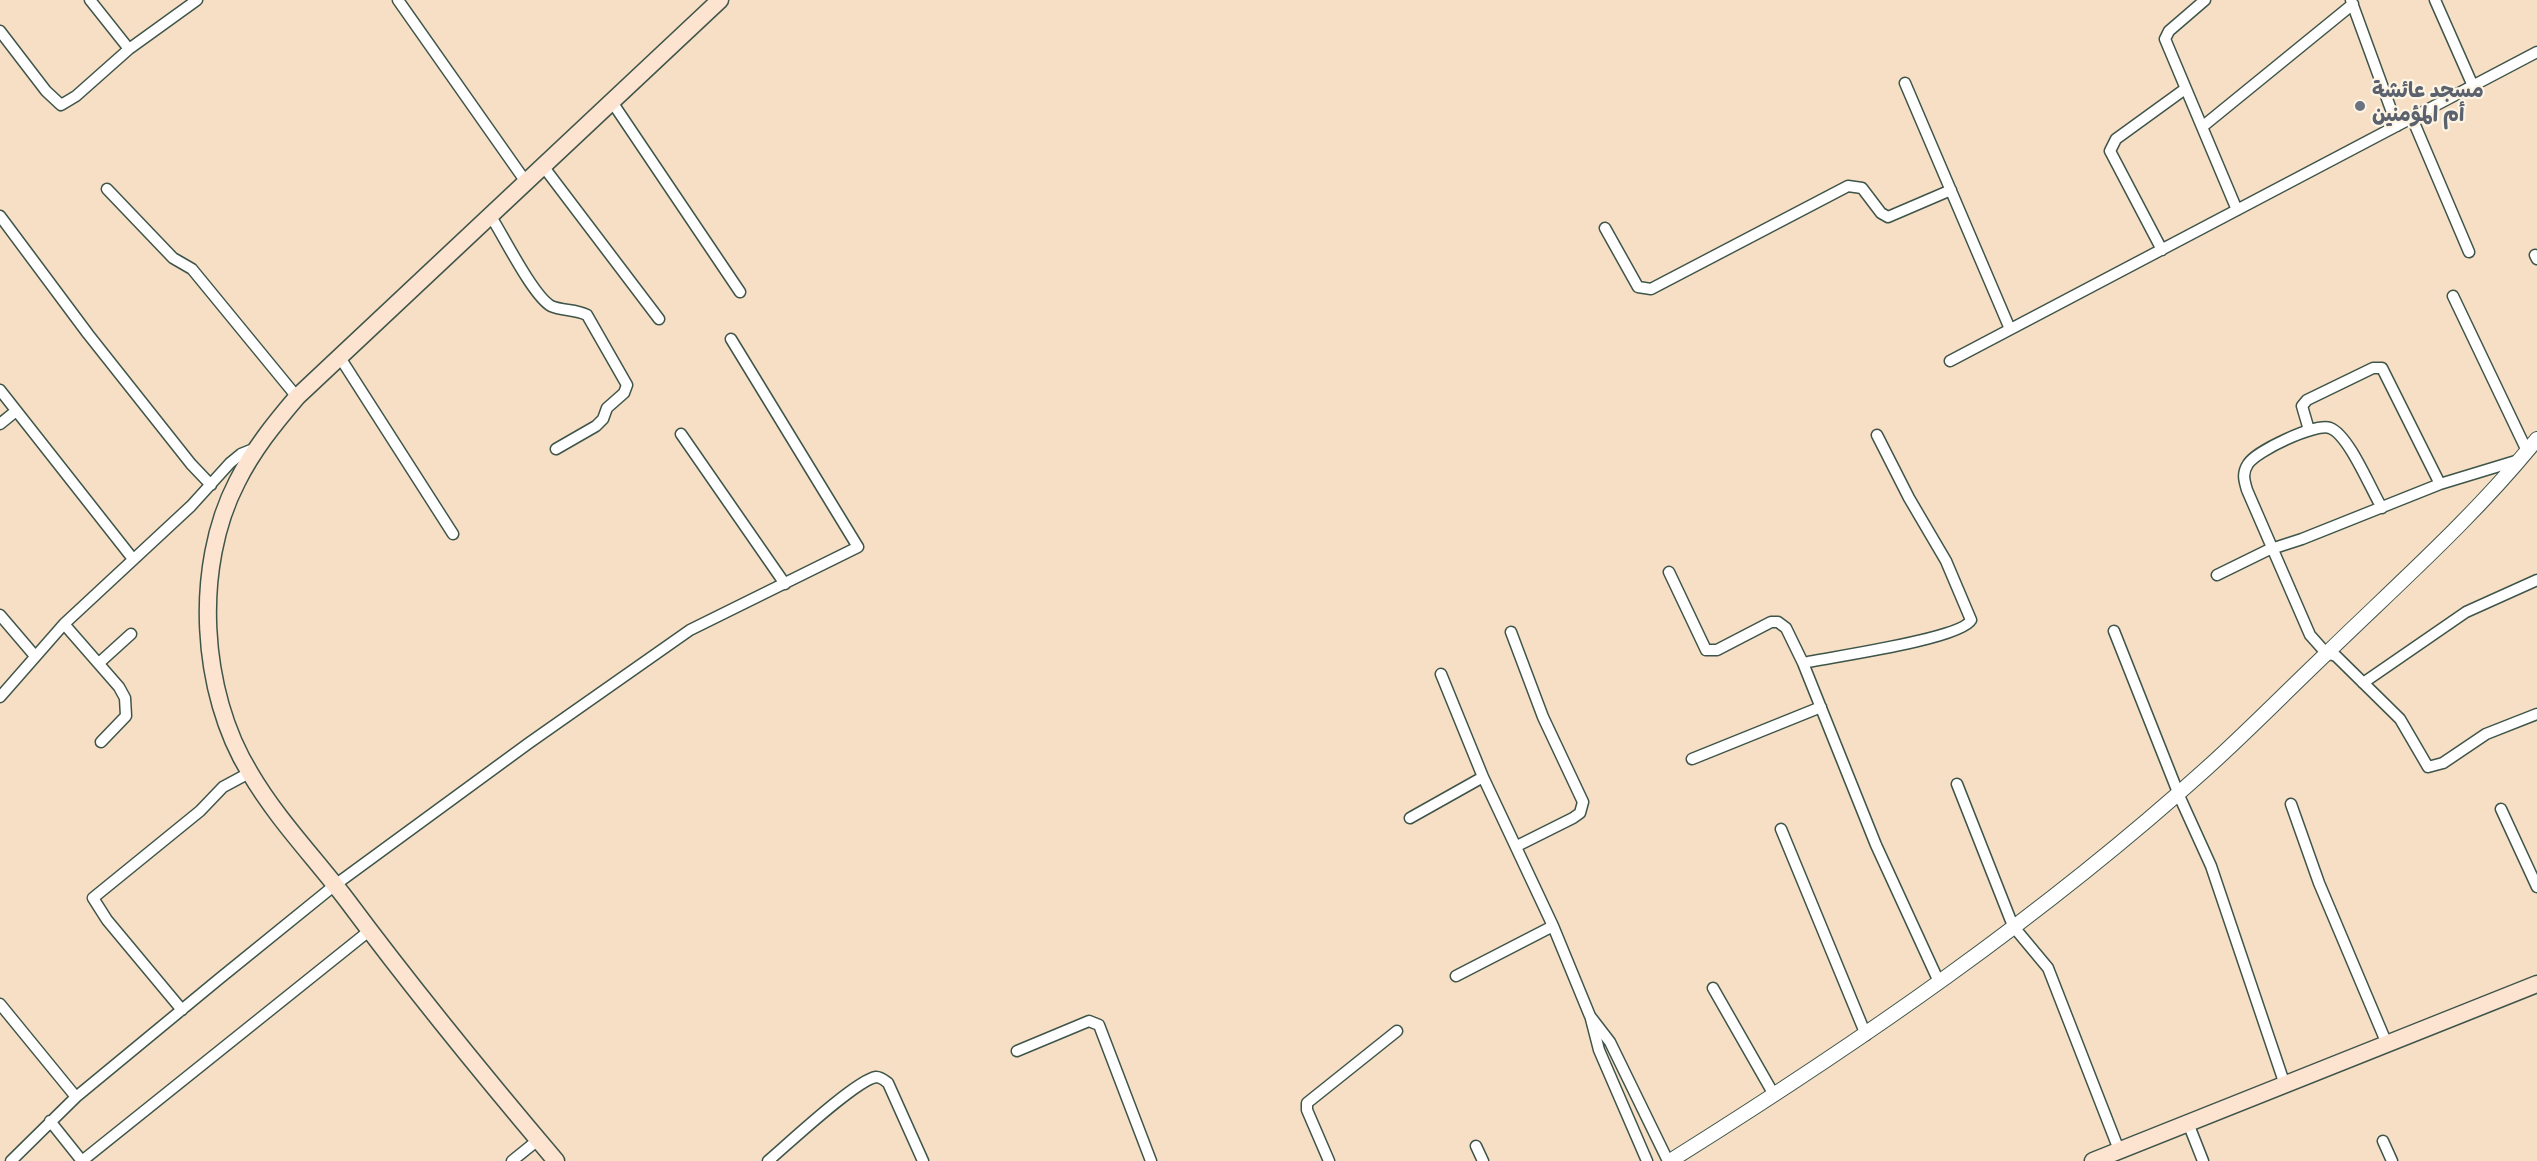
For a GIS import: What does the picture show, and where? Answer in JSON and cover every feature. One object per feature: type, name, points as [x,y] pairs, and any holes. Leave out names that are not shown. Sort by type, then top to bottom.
[{"type":"main road","points":[[556,1161],[396,967],[335,885],[291,832],[249,772],[220,705],[211,658],[208,618],[214,549],[220,525],[236,484],[256,447],[297,397],[720,0]]},
{"type":"main road","points":[[2092,1161],[2537,984]]},
{"type":"street","points":[[90,0],[129,49]]},
{"type":"street","points":[[0,31],[46,92],[61,105],[76,96],[129,49],[197,0]]},
{"type":"street","points":[[398,0],[526,182]]},
{"type":"street","points":[[2205,0],[2166,36],[2166,44],[2237,210]]},
{"type":"street","points":[[2435,0],[2473,86]]},
{"type":"street","points":[[2202,127],[2352,2],[2397,126]]},
{"type":"street","points":[[1950,361],[2537,52]]},
{"type":"street","points":[[1905,83],[2010,329]]},
{"type":"street","points":[[2162,250],[2110,151],[2116,139],[2185,89]]},
{"type":"street","points":[[612,102],[740,292]]},
{"type":"street","points":[[2412,118],[2469,252]]},
{"type":"street","points":[[543,166],[659,319]]},
{"type":"street","points":[[1605,228],[1638,287],[1651,289],[1848,186],[1862,188],[1881,213],[1888,217],[1951,190]]},
{"type":"street","points":[[107,189],[173,258],[192,269],[297,397]]},
{"type":"street","points":[[490,215],[538,293],[552,306],[577,309],[588,315],[626,380],[624,393],[607,408],[603,419],[596,426],[556,449]]},
{"type":"street","points":[[0,216],[88,334],[191,464],[212,485]]},
{"type":"street","points":[[2453,296],[2523,456]]},
{"type":"street","points":[[11,1161],[76,1097],[335,885],[529,743],[681,636],[740,604],[858,547],[731,339]]},
{"type":"street","points":[[339,356],[453,534]]},
{"type":"street","points":[[2309,430],[2302,406],[2307,400],[2373,368],[2382,368],[2440,484]]},
{"type":"street","points":[[0,390],[133,558]]},
{"type":"street","points":[[0,424],[16,411]]},
{"type":"street","points":[[2382,508],[2346,443],[2338,433],[2330,428],[2320,427],[2309,430],[2260,452],[2249,461],[2244,471],[2247,490],[2310,635],[2326,653],[2336,656],[2400,719],[2426,764],[2431,767],[2443,763],[2486,734],[2537,714]]},
{"type":"street","points":[[681,434],[785,584]]},
{"type":"street","points":[[1803,663],[1934,636],[1962,628],[1971,620],[1946,561],[1909,498],[1877,435]]},
{"type":"street","points":[[1590,1016],[1610,1042],[1669,1161],[1866,1035],[2103,856],[2205,770],[2405,580],[2537,439]]},
{"type":"street","points":[[0,697],[64,624],[212,485],[241,454],[256,447]]},
{"type":"street","points":[[2217,575],[2274,548],[2440,484],[2523,456]]},
{"type":"street","points":[[1669,572],[1706,650],[1718,650],[1771,622],[1778,622],[1786,628],[1803,663],[1876,845],[1939,982]]},
{"type":"street","points":[[2363,683],[2466,612],[2537,580]]},
{"type":"street","points":[[0,615],[35,656]]},
{"type":"street","points":[[64,624],[119,687],[126,706],[126,716],[101,742]]},
{"type":"street","points":[[2114,631],[2178,792],[2211,866],[2285,1085]]},
{"type":"street","points":[[1511,632],[1543,717],[1583,802],[1580,813],[1574,818],[1517,846]]},
{"type":"street","points":[[99,663],[131,634]]},
{"type":"street","points":[[1441,674],[1483,777],[1553,926],[1590,1016],[1599,1050],[1647,1161]]},
{"type":"street","points":[[1692,759],[1821,707]]},
{"type":"street","points":[[182,1010],[107,921],[93,898],[200,811],[223,787],[249,772]]},
{"type":"street","points":[[1410,818],[1483,777]]},
{"type":"street","points":[[1957,784],[2013,926],[2048,968],[2119,1150]]},
{"type":"street","points":[[2291,804],[2319,883],[2387,1044]]},
{"type":"street","points":[[2501,809],[2537,887]]},
{"type":"street","points":[[1781,829],[1866,1035]]},
{"type":"street","points":[[1455,976],[1553,926]]},
{"type":"street","points":[[50,1121],[82,1161],[369,931]]},
{"type":"street","points":[[1713,988],[1773,1093]]},
{"type":"street","points":[[0,1004],[76,1097]]},
{"type":"street","points":[[1017,1051],[1089,1021],[1099,1025],[1151,1161]]},
{"type":"street","points":[[1329,1161],[1306,1110],[1307,1103],[1397,1031]]},
{"type":"street","points":[[768,1161],[850,1093],[875,1077],[882,1078],[888,1083],[922,1161]]},
{"type":"street","points":[[2188,1123],[2203,1161]]},
{"type":"street","points":[[512,1161],[538,1140]]},
{"type":"street","points":[[2383,1141],[2392,1161]]},
{"type":"street","points":[[1476,1146],[1483,1161]]},
{"type":"place","name":"مسجد عائشة أم المؤمنين","points":[[2360,106]]}]
